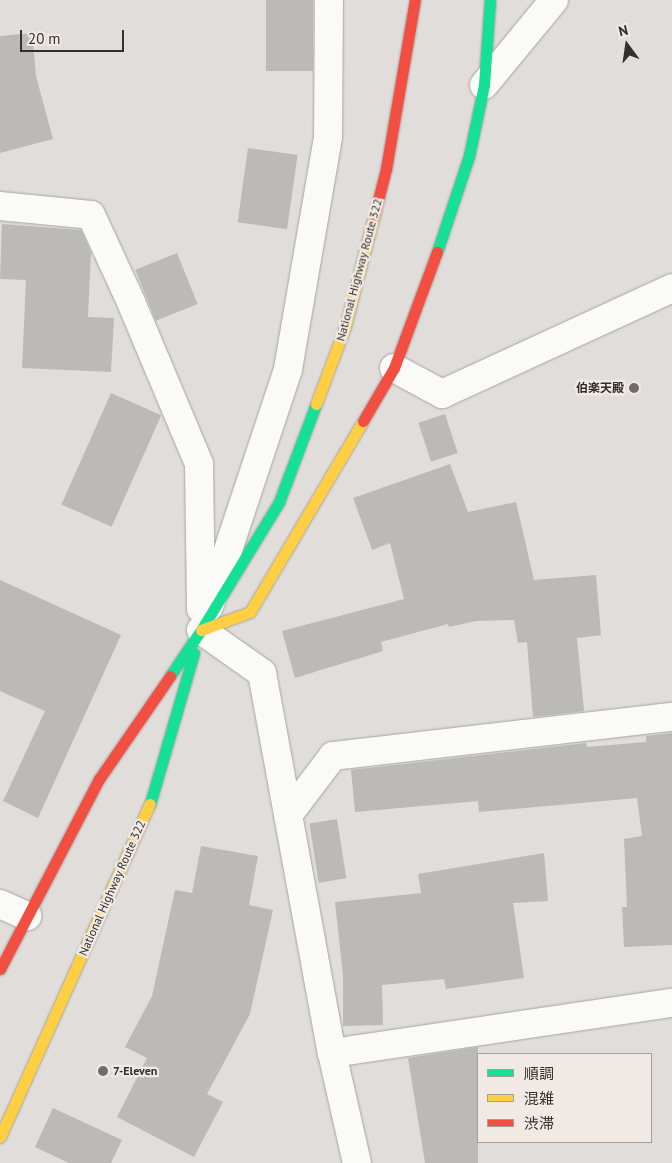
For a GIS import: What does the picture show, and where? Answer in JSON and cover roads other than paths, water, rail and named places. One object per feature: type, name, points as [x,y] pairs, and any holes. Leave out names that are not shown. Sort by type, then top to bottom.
[{"type":"main road","name":"National Highway Route 322","points":[[0,969],[99,779],[201,630],[279,502],[345,327],[386,169],[415,0]]},
{"type":"main road","points":[[201,630],[250,612],[394,368],[430,273],[469,156],[484,85],[490,0]]},
{"type":"main road","name":"National Highway Route 322","points":[[0,1137],[150,804],[201,630]]},
{"type":"street","points":[[201,630],[288,369],[328,137],[329,0]]},
{"type":"street","points":[[484,85],[554,0]]},
{"type":"street","points":[[0,206],[91,215],[131,302],[199,464],[201,630]]},
{"type":"street","points":[[394,368],[442,394],[672,288]]},
{"type":"street","points":[[201,630],[262,673],[332,1053],[357,1163]]},
{"type":"street","points":[[288,815],[333,756],[672,717]]},
{"type":"street","points":[[0,904],[27,916]]},
{"type":"street","points":[[332,1053],[672,1003]]},
{"type":"place","name":"伯楽天殿","points":[[634,388]]},
{"type":"place","name":"7-Eleven","points":[[103,1071]]}]
